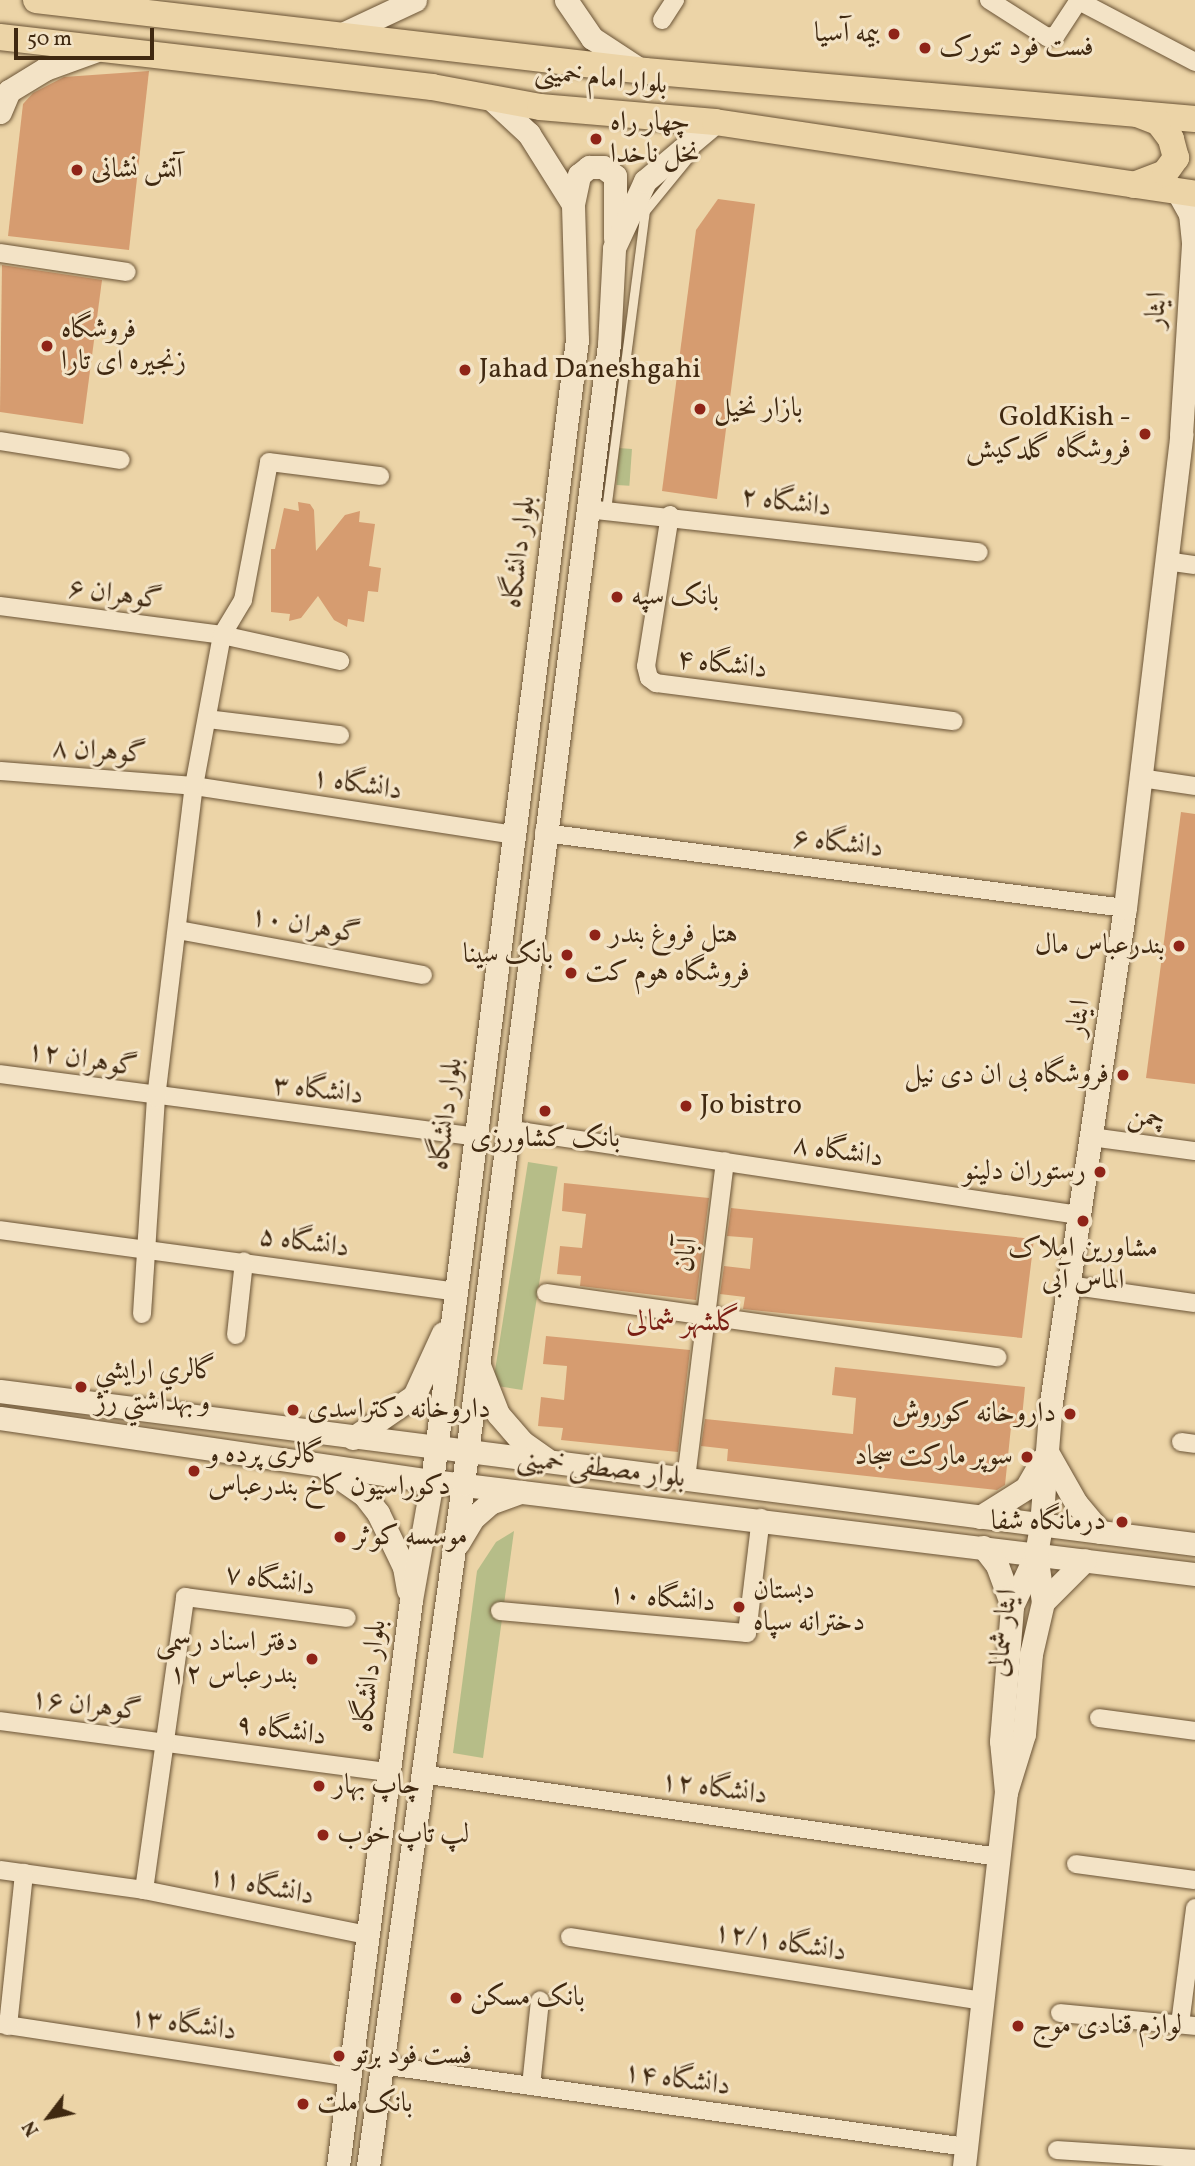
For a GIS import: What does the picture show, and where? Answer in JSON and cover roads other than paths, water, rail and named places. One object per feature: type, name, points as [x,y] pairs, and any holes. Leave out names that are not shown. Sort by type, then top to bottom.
[{"type":"main road","name":"بلوار امام خمینی","points":[[36,0],[334,37],[645,71],[1130,111],[1195,119]]},
{"type":"main road","points":[[334,37],[415,0]]},
{"type":"main road","points":[[566,0],[592,38],[611,54],[645,71]]},
{"type":"main road","name":"بلوار امام خمینی","points":[[0,37],[489,97],[540,107],[715,122],[1187,193]]},
{"type":"main road","points":[[0,112],[9,91],[97,50]]},
{"type":"main road","points":[[489,97],[529,134],[573,204]]},
{"type":"main road","points":[[1129,186],[1165,173],[1176,158],[1171,139],[1158,122],[1130,111]]},
{"type":"main road","points":[[614,248],[645,181],[715,122]]},
{"type":"main road","points":[[369,2166],[447,1580],[463,1484],[544,833],[596,510],[609,345],[615,176],[603,167],[589,167],[579,175],[573,204]]},
{"type":"main road","name":"ایثار","points":[[1036,1554],[1068,1285],[1125,908],[1181,435],[1193,242],[1187,193]]},
{"type":"main road","name":"بلوار دانشگاه","points":[[338,2166],[411,1600],[432,1481],[577,340],[573,204]]},
{"type":"main road","name":"ایثار","points":[[1181,435],[1195,364]]},
{"type":"main road","points":[[354,1438],[414,1396],[454,1301]]},
{"type":"main road","points":[[477,1356],[498,1414],[522,1442],[548,1461]]},
{"type":"main road","name":"بلوار مصطفی خمینی","points":[[0,1391],[435,1450],[548,1461],[1195,1544]]},
{"type":"main road","name":"بلوار مصطفی خمینی","points":[[0,1418],[432,1481],[761,1518],[1195,1574]]},
{"type":"main road","points":[[979,1517],[1026,1488],[1047,1452]]},
{"type":"main road","points":[[1047,1452],[1076,1503],[1100,1532]]},
{"type":"main road","points":[[318,1464],[355,1487],[378,1513],[404,1567],[411,1600]]},
{"type":"main road","points":[[447,1580],[459,1541],[473,1518],[490,1503],[528,1490]]},
{"type":"main road","points":[[983,1547],[997,1565],[1012,1606]]},
{"type":"main road","name":"ایثار شمالی","points":[[965,2156],[1006,1792],[1024,1734],[1031,1654],[1043,1602],[1036,1554]]},
{"type":"main road","name":"ایثار شمالی","points":[[1006,1792],[1001,1741],[1012,1606],[1036,1554]]},
{"type":"main road","points":[[1043,1602],[1085,1560]]},
{"type":"street","points":[[662,20],[675,0]]},
{"type":"street","points":[[989,0],[1047,37],[1056,35],[1079,1],[1195,62]]},
{"type":"street","points":[[0,253],[127,272]]},
{"type":"street","points":[[0,441],[121,460]]},
{"type":"street","points":[[142,1314],[156,1098],[194,786],[222,635],[243,600],[269,462],[380,476]]},
{"type":"street","name":"دانشگاه ۲","points":[[596,510],[670,515],[979,552]]},
{"type":"street","name":"دانشگاه ۴","points":[[670,515],[646,666],[649,678],[656,683],[954,721]]},
{"type":"street","points":[[1166,561],[1195,565]]},
{"type":"street","name":"گوهران ۶","points":[[0,606],[222,635],[340,661]]},
{"type":"street","points":[[206,719],[340,735]]},
{"type":"street","name":"گوهران ۸","points":[[0,771],[194,786]]},
{"type":"street","points":[[1140,778],[1195,786]]},
{"type":"street","name":"دانشگاه ۱","points":[[194,786],[513,835]]},
{"type":"street","name":"دانشگاه ۶","points":[[544,833],[1125,908]]},
{"type":"street","name":"گوهران ۱۰","points":[[178,930],[423,975]]},
{"type":"street","name":"گوهران ۱۲","points":[[0,1074],[156,1098]]},
{"type":"street","name":"دانشگاه ۳","points":[[156,1098],[474,1136]]},
{"type":"street","name":"دانشگاه ۸","points":[[506,1129],[1079,1215]]},
{"type":"street","name":"چمن","points":[[1091,1137],[1195,1151]]},
{"type":"street","name":"آبان","points":[[686,1479],[725,1161]]},
{"type":"street","name":"دانشگاه ۵","points":[[0,1230],[244,1261],[454,1301]]},
{"type":"street","points":[[236,1335],[244,1261]]},
{"type":"street","points":[[1068,1285],[1195,1303]]},
{"type":"street","points":[[546,1293],[997,1357]]},
{"type":"street","name":"دانشگاه ۱۰","points":[[500,1611],[747,1633],[761,1518]]},
{"type":"street","name":"دانشگاه ۷","points":[[165,1742],[185,1597],[347,1618]]},
{"type":"street","points":[[1099,1718],[1195,1731]]},
{"type":"street","name":"گوهران ۱۶","points":[[0,1721],[165,1742]]},
{"type":"street","points":[[144,1890],[165,1742]]},
{"type":"street","name":"دانشگاه ۹","points":[[165,1742],[389,1772]]},
{"type":"street","name":"دانشگاه ۱۲","points":[[421,1774],[999,1857]]},
{"type":"street","points":[[1076,1864],[1195,1880]]},
{"type":"street","name":"دانشگاه ۱۱","points":[[0,1870],[144,1890],[368,1935]]},
{"type":"street","points":[[4,2025],[24,1873]]},
{"type":"street","points":[[1060,2012],[1187,2025],[1195,1908]]},
{"type":"street","name":"دانشگاه ۱۲/۱","points":[[570,1937],[983,2001]]},
{"type":"street","points":[[531,2086],[540,2000]]},
{"type":"street","name":"دانشگاه ۱۳","points":[[4,2025],[350,2077]]},
{"type":"street","name":"دانشگاه ۱۴","points":[[381,2066],[531,2086],[965,2156]]},
{"type":"street","points":[[1057,2150],[1168,2161],[1195,2160]]},
{"type":"lane","points":[[596,510],[645,211],[674,180],[715,122]]},
{"type":"place","name":"بیمه آسیا","points":[[894,34]]},
{"type":"place","name":"فست فود تنورک","points":[[925,48]]},
{"type":"place","name":"چهار راه نخل ناخدا","points":[[596,139]]},
{"type":"place","name":"آتش نشانی","points":[[77,170]]},
{"type":"place","name":"فروشگاه زنجیره ای تارا","points":[[47,346]]},
{"type":"place","name":"Jahad Daneshgahi","points":[[465,370]]},
{"type":"place","name":"بازار نخیل","points":[[700,409]]},
{"type":"place","name":"GoldKish - فروشگاه گلدکیش","points":[[1145,434]]},
{"type":"place","name":"بانک سپه","points":[[617,597]]},
{"type":"place","name":"هتل فروغ بندر","points":[[595,935]]},
{"type":"place","name":"بندرعباس مال","points":[[1179,946]]},
{"type":"place","name":"بانک سینا","points":[[567,955]]},
{"type":"place","name":"فروشگاه هوم کت","points":[[571,973]]},
{"type":"place","name":"فروشگاه بی ان دی نیل","points":[[1123,1075]]},
{"type":"place","name":"Jo bistro","points":[[686,1106]]},
{"type":"place","name":"بانک کشاورزی","points":[[545,1111]]},
{"type":"place","name":"رستوران دلینو","points":[[1100,1172]]},
{"type":"place","name":"مشاورین املاک الماس آبی","points":[[1083,1221]]},
{"type":"place","name":"گالري ارايشي و بهداشتي رژ","points":[[81,1387]]},
{"type":"place","name":"داروخانه دکتراسدی","points":[[293,1410]]},
{"type":"place","name":"داروخانه کوروش","points":[[1070,1414]]},
{"type":"place","name":"سوپر مارکت سجاد","points":[[1027,1457]]},
{"type":"place","name":"گالری پرده و دکوراسیون کاخ بندرعباس","points":[[194,1471]]},
{"type":"place","name":"درمانگاه شفا","points":[[1122,1522]]},
{"type":"place","name":"موسسه کوثر","points":[[340,1537]]},
{"type":"place","name":"دبستان دخترانه سپاه","points":[[739,1607]]},
{"type":"place","name":"دفتر اسناد رسمی ۱۲ بندرعباس","points":[[312,1659]]},
{"type":"place","name":"چاپ بهار","points":[[319,1786]]},
{"type":"place","name":"لپ تاپ خوب","points":[[323,1835]]},
{"type":"place","name":"بانک مسکن","points":[[456,1998]]},
{"type":"place","name":"لوازم قنادی موج","points":[[1018,2026]]},
{"type":"place","name":"فست فود برتو","points":[[339,2056]]},
{"type":"place","name":"بانک ملت","points":[[303,2104]]},
{"type":"district","name":"گلشهر شمالی","points":[[683,1322]]}]
